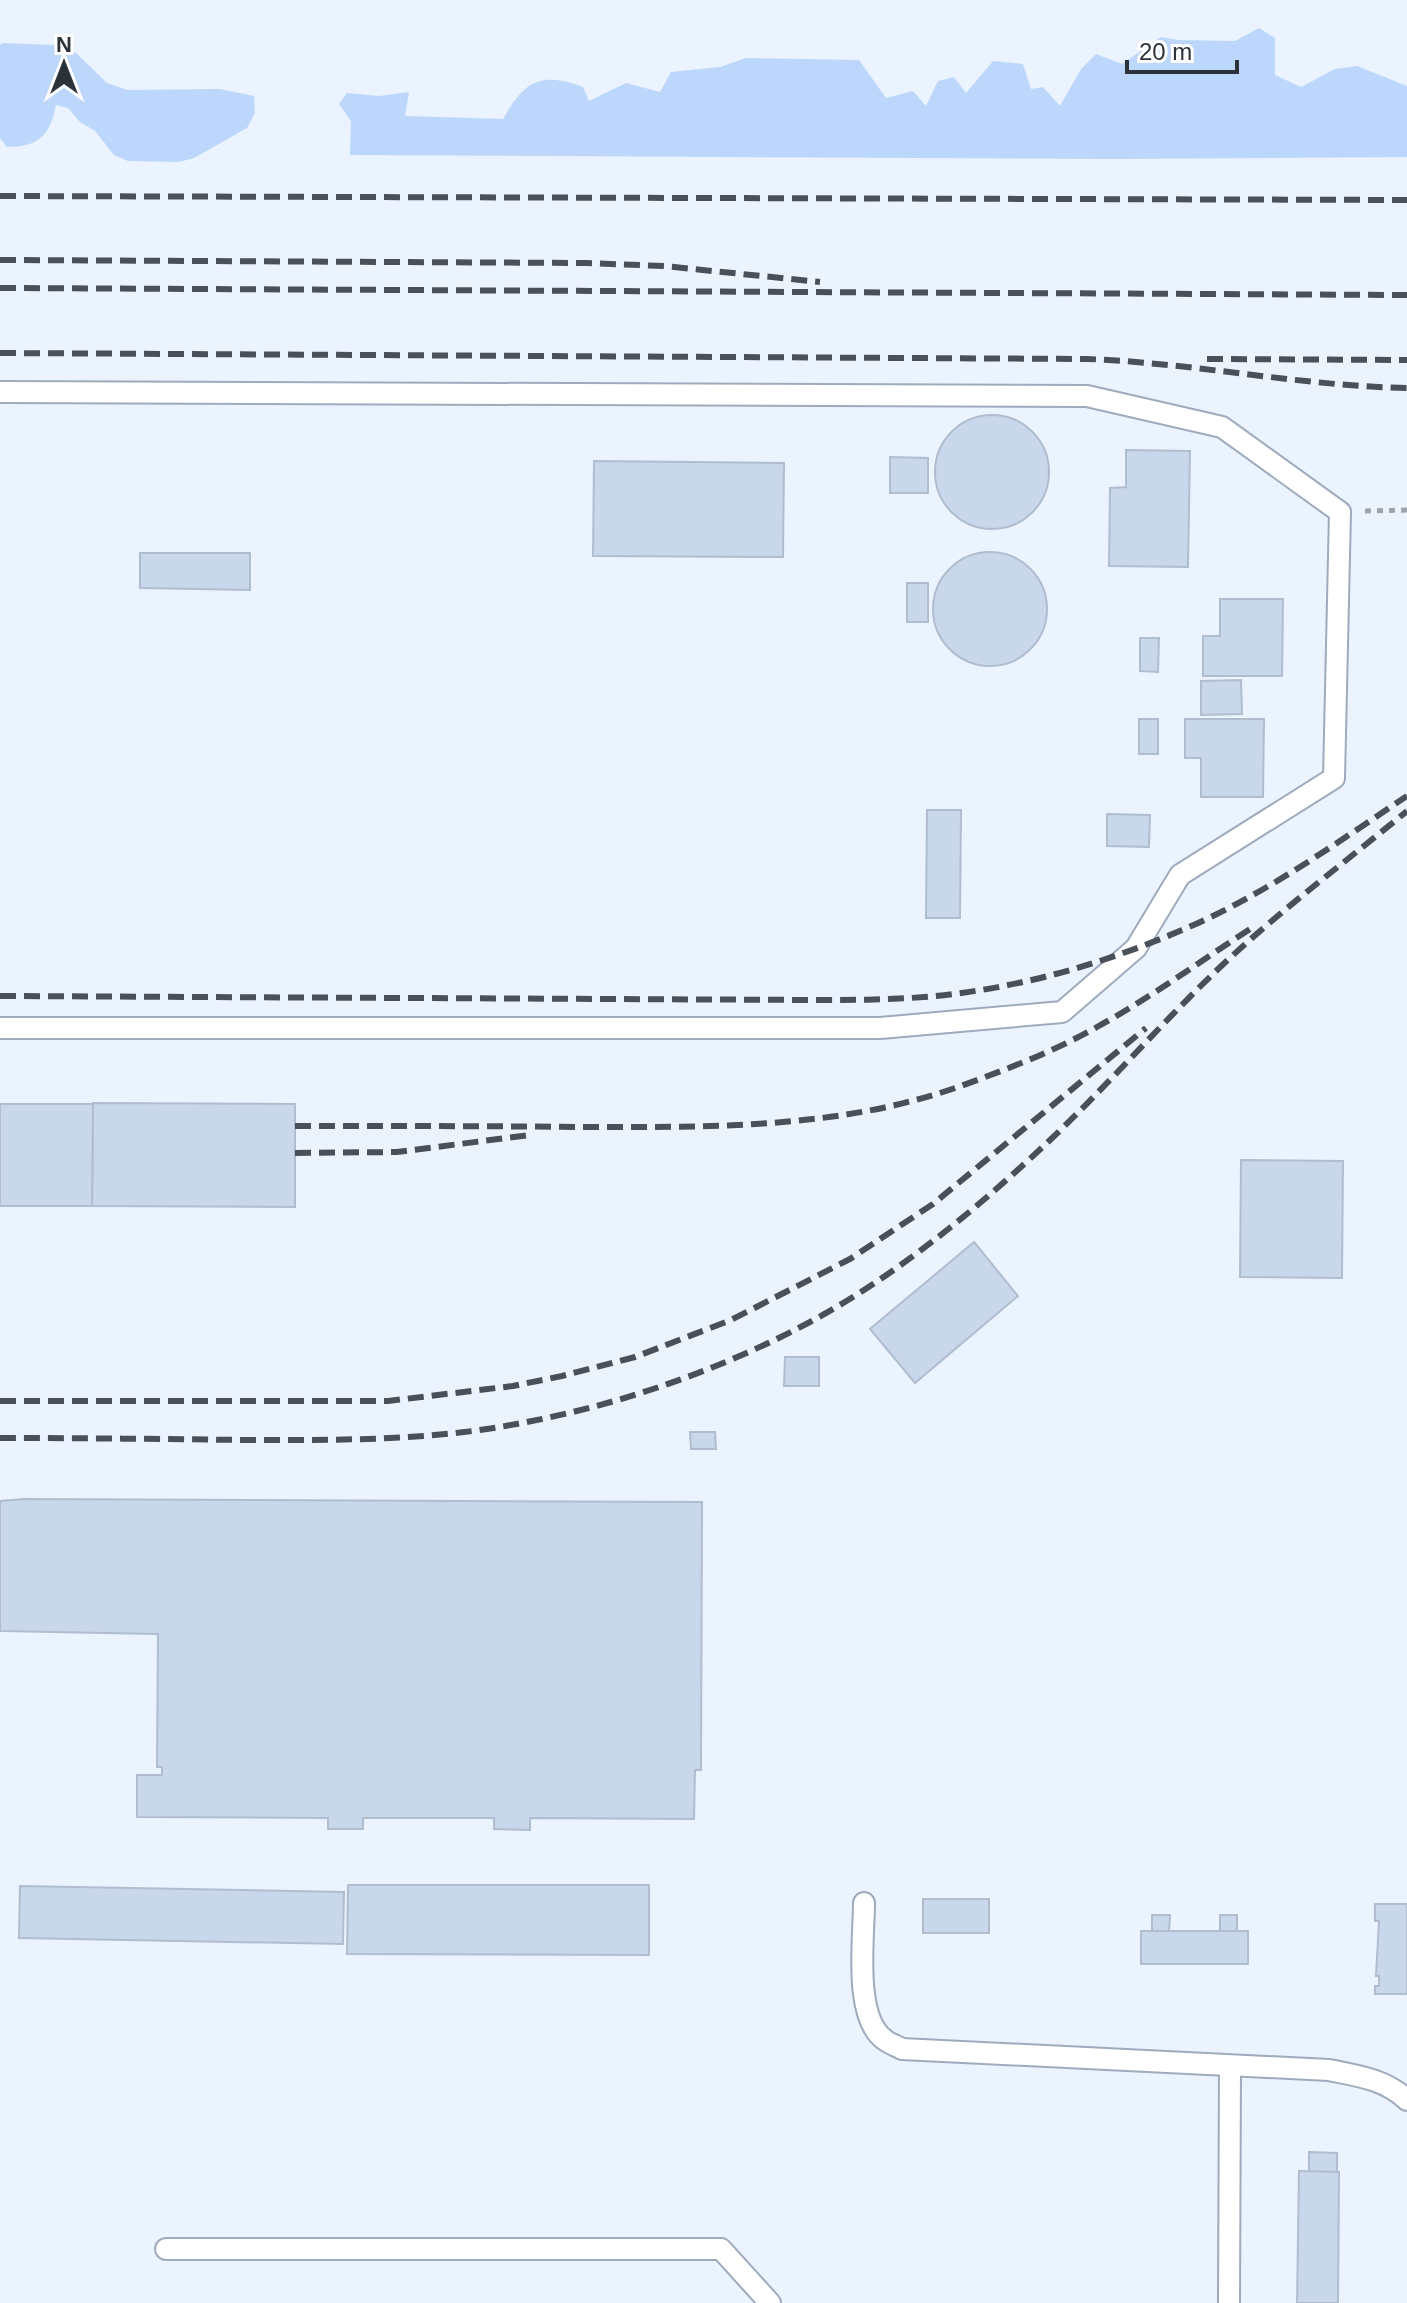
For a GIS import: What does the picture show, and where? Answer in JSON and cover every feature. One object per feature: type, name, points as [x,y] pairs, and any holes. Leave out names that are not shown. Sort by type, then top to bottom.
[{"type":"lane","points":[[0,392],[1087,396],[1222,427],[1340,512],[1334,778],[1180,875],[1136,948],[1062,1012],[880,1028],[0,1028]]},
{"type":"lane","points":[[864,1903],[864,2000],[874,2029],[885,2040],[902,2049],[1344,2073],[1372,2079],[1395,2089],[1407,2100]]},
{"type":"lane","points":[[1229,2303],[1230,2066]]},
{"type":"lane","points":[[166,2249],[721,2249],[770,2303]]},
{"type":"path","points":[[1340,512],[1407,510]]},
{"type":"shaded area","points":[[1259,28],[1275,38],[1275,75],[1301,87],[1335,69],[1357,66],[1407,86],[1407,157],[1113,159],[350,155],[351,121],[339,104],[347,93],[379,96],[409,92],[405,116],[503,119],[526,88],[545,80],[583,87],[589,101],[626,83],[660,92],[671,72],[720,67],[746,58],[859,60],[886,98],[913,91],[926,106],[938,81],[954,77],[966,93],[993,61],[1023,64],[1031,89],[1043,87],[1060,106],[1081,69],[1096,54],[1122,64],[1161,37],[1235,41]]},
{"type":"shaded area","points":[[0,45],[53,45],[76,53],[107,83],[127,90],[220,89],[254,96],[255,113],[247,128],[194,158],[179,162],[128,161],[114,155],[95,131],[80,122],[68,108],[56,105],[50,125],[41,138],[27,145],[7,147],[0,138]]},
{"type":"building","points":[[992,415],[1014,420],[1032,432],[1044,450],[1049,472],[1044,494],[1032,512],[1014,524],[992,529],[970,524],[952,512],[940,494],[935,472],[940,450],[952,432],[970,420]]},
{"type":"building","points":[[1126,450],[1190,451],[1188,567],[1109,566],[1110,488],[1126,487]]},
{"type":"building","points":[[890,457],[928,458],[928,493],[890,493]]},
{"type":"building","points":[[594,461],[784,463],[783,557],[593,556]]},
{"type":"building","points":[[990,552],[1012,557],[1030,569],[1042,587],[1047,609],[1042,631],[1030,649],[1012,661],[990,666],[968,661],[950,649],[938,631],[933,609],[938,587],[950,569],[968,557]]},
{"type":"building","points":[[140,553],[250,553],[250,590],[140,588]]},
{"type":"building","points":[[907,583],[928,583],[928,622],[907,622]]},
{"type":"building","points":[[1220,599],[1283,599],[1282,676],[1203,676],[1203,636],[1220,636]]},
{"type":"building","points":[[1140,638],[1159,638],[1158,672],[1140,671]]},
{"type":"building","points":[[1241,680],[1242,714],[1201,715],[1201,681]]},
{"type":"building","points":[[1139,719],[1158,719],[1158,754],[1139,754]]},
{"type":"building","points":[[1185,719],[1264,719],[1263,797],[1201,797],[1201,758],[1185,758]]},
{"type":"building","points":[[927,810],[961,810],[960,918],[926,918]]},
{"type":"building","points":[[1107,814],[1150,815],[1149,847],[1107,846]]},
{"type":"building","points":[[93,1103],[295,1104],[295,1207],[92,1206]]},
{"type":"building","points":[[0,1104],[93,1104],[92,1206],[0,1206]]},
{"type":"building","points":[[1241,1160],[1343,1161],[1342,1278],[1240,1277]]},
{"type":"building","points":[[974,1242],[1018,1296],[915,1383],[870,1329]]},
{"type":"building","points":[[785,1357],[819,1357],[819,1386],[784,1386]]},
{"type":"building","points":[[690,1432],[715,1432],[716,1449],[691,1449]]},
{"type":"building","points":[[0,1501],[702,1502],[701,1770],[695,1770],[694,1819],[530,1818],[530,1830],[494,1829],[494,1818],[363,1818],[363,1829],[328,1829],[328,1818],[137,1817],[137,1775],[162,1775],[162,1767],[157,1767],[158,1634],[0,1631]]},
{"type":"building","points":[[348,1885],[649,1885],[649,1955],[347,1954]]},
{"type":"building","points":[[20,1886],[344,1892],[343,1944],[19,1938]]},
{"type":"building","points":[[923,1899],[989,1899],[989,1933],[923,1933]]},
{"type":"building","points":[[1375,1904],[1407,1904],[1407,1994],[1375,1994],[1375,1986],[1379,1986],[1379,1976],[1376,1976],[1379,1921],[1375,1921]]},
{"type":"building","points":[[1152,1915],[1170,1915],[1169,1931],[1152,1931]]},
{"type":"building","points":[[1220,1915],[1237,1915],[1237,1931],[1220,1931]]},
{"type":"building","points":[[1141,1931],[1248,1931],[1248,1964],[1141,1964]]},
{"type":"building","points":[[1309,2152],[1337,2153],[1337,2172],[1309,2172]]},
{"type":"building","points":[[1299,2171],[1339,2172],[1338,2303],[1297,2303]]},
{"type":"railway","points":[[0,196],[1407,200]]},
{"type":"railway","points":[[0,260],[586,263],[664,266],[820,282]]},
{"type":"railway","points":[[0,288],[1407,295]]},
{"type":"railway","points":[[0,353],[1087,359],[1407,388]]},
{"type":"railway","points":[[1207,359],[1407,360]]},
{"type":"railway","points":[[0,996],[828,1000],[957,994],[1023,982],[1088,965],[1182,930],[1270,885],[1407,796]]},
{"type":"railway","points":[[0,1438],[335,1440],[457,1433],[529,1422],[612,1402],[733,1359],[842,1304],[905,1262],[965,1216],[1070,1120],[1237,952],[1407,811]]},
{"type":"railway","points":[[295,1126],[680,1127],[774,1123],[867,1111],[958,1087],[1063,1045],[1136,1004],[1250,929]]},
{"type":"railway","points":[[0,1401],[388,1401],[513,1386],[635,1357],[731,1320],[850,1259],[933,1204],[1146,1028]]},
{"type":"railway","points":[[295,1153],[397,1152],[530,1135]]}]
